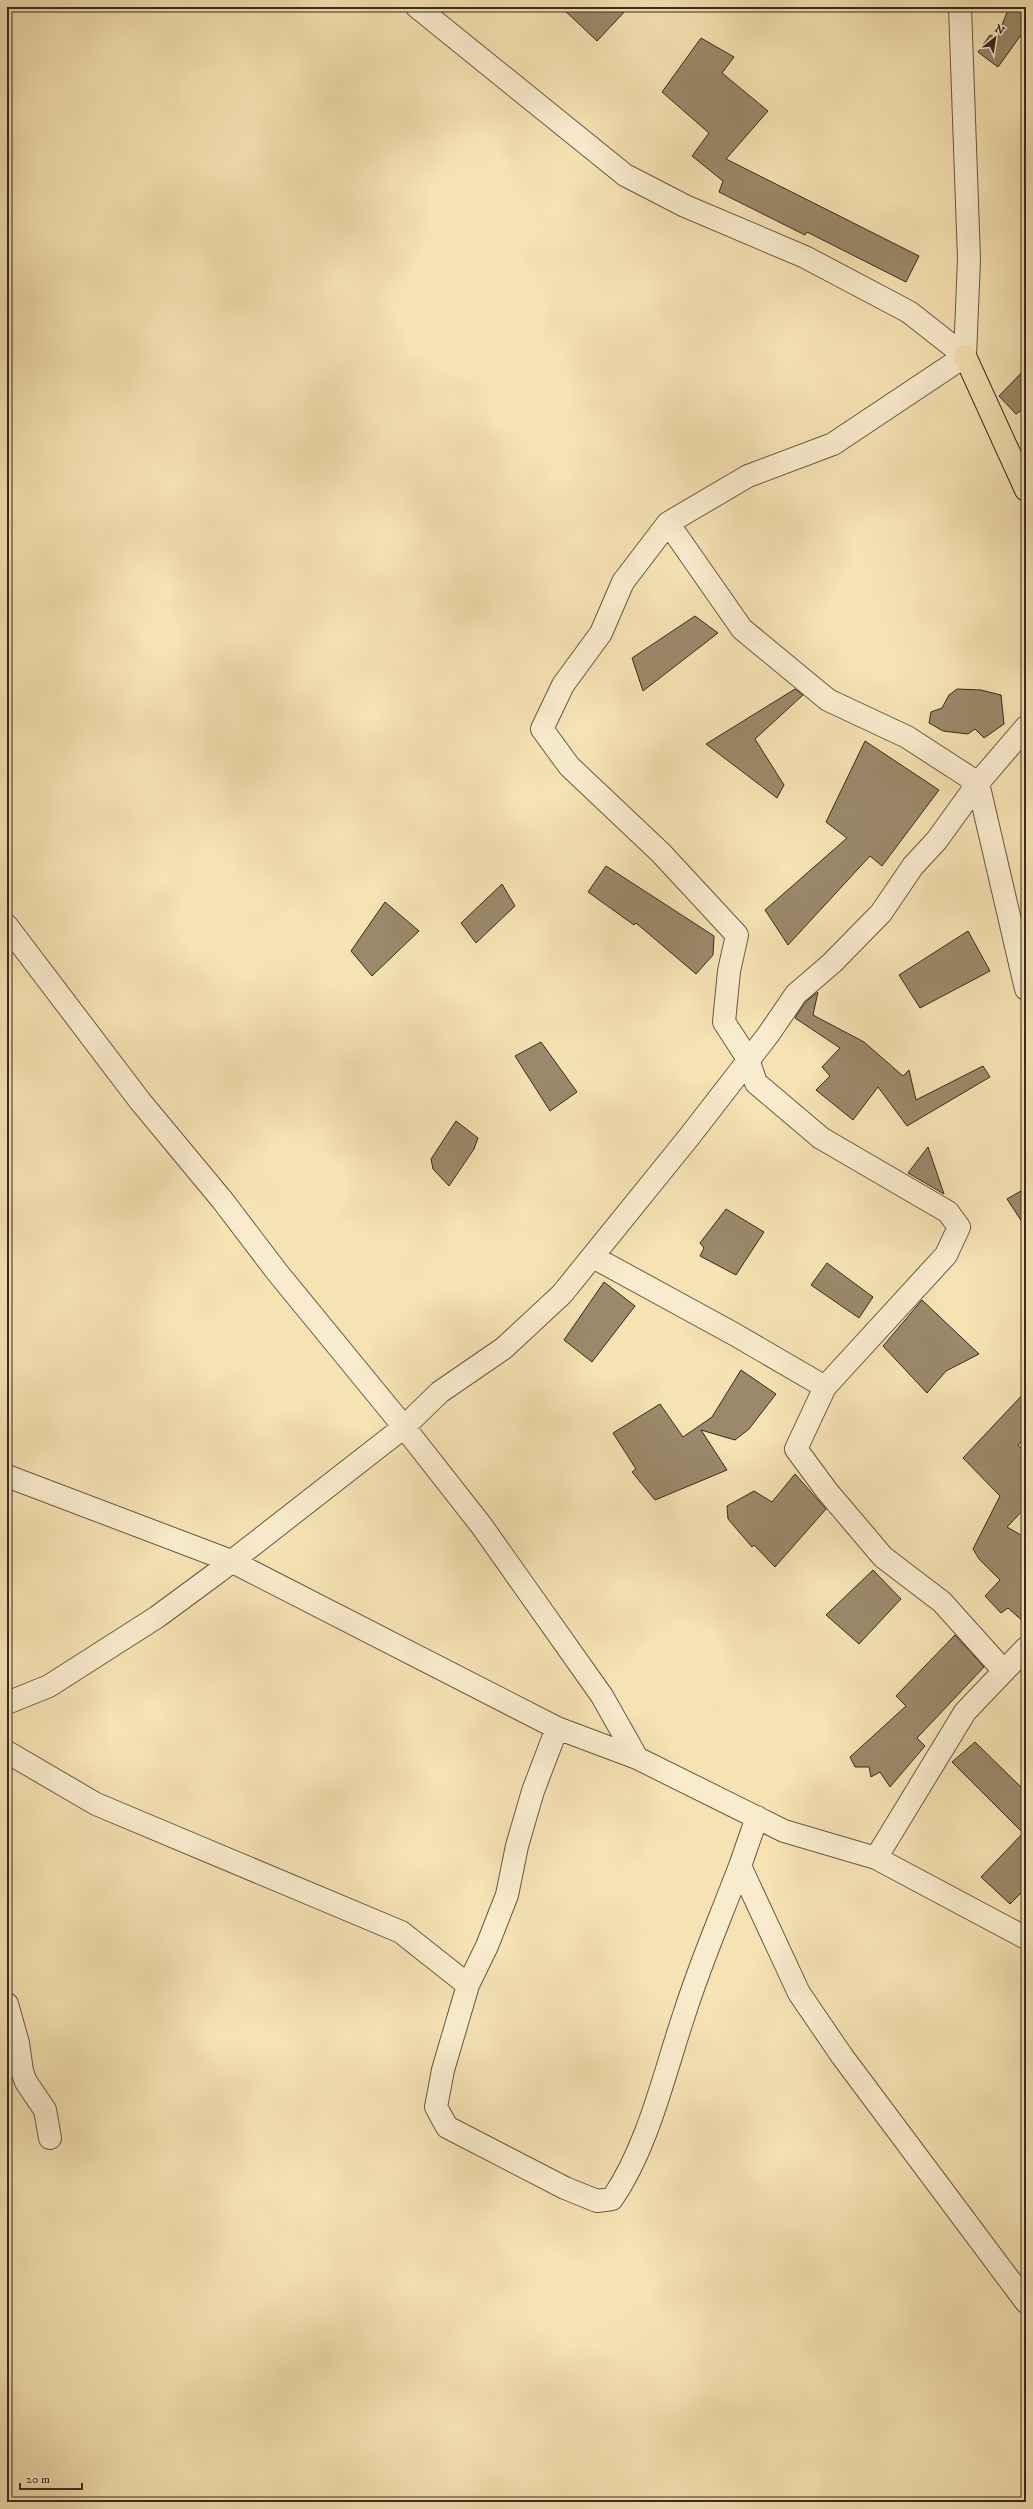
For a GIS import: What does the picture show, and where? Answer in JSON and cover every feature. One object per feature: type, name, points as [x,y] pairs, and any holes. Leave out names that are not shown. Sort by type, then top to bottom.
[{"type":"main road","points":[[965,356],[1026,490]]},
{"type":"street","points":[[417,7],[625,175],[685,206],[805,258],[909,312],[965,356]]},
{"type":"street","points":[[960,7],[969,259],[965,356]]},
{"type":"street","points":[[965,356],[833,444],[748,476],[668,523],[623,582],[601,633],[563,685],[542,729],[569,766],[661,853],[738,935],[729,971],[724,1022],[748,1059],[756,1083],[821,1138],[948,1212],[959,1227],[946,1255],[825,1387],[796,1448],[827,1491],[883,1556],[942,1602],[1004,1671]]},
{"type":"street","points":[[668,523],[742,629],[828,700],[907,737],[978,782],[1026,989]]},
{"type":"street","points":[[7,1703],[49,1686],[157,1617],[231,1562],[404,1427],[440,1392],[504,1348],[562,1294],[593,1257],[768,1035],[796,994],[832,963],[881,913],[913,866],[937,840],[978,782],[1026,727]]},
{"type":"street","points":[[7,926],[140,1101],[223,1201],[277,1272],[404,1427],[481,1525],[602,1696],[637,1758]]},
{"type":"street","points":[[593,1257],[734,1334],[825,1387]]},
{"type":"street","points":[[7,1476],[231,1562],[557,1728],[637,1758],[784,1831],[876,1858],[1026,1938]]},
{"type":"street","points":[[876,1858],[965,1712],[1026,1648]]},
{"type":"street","points":[[557,1728],[533,1791],[517,1846],[507,1895],[487,1946],[468,1985],[443,2070],[436,2107],[447,2127],[565,2188],[597,2201],[612,2199],[625,2180],[652,2113],[696,1979],[740,1866],[756,1817]]},
{"type":"street","points":[[7,1752],[96,1804],[401,1932],[468,1985]]},
{"type":"street","points":[[740,1866],[799,1993],[842,2056],[1026,2302]]},
{"type":"street","points":[[7,2004],[18,2043],[22,2071],[26,2082],[45,2110],[50,2138]]},
{"type":"building","points":[[561,7],[629,7],[597,41]]},
{"type":"building","points":[[1009,7],[1026,7],[1026,28],[998,67],[978,52],[990,35],[997,38]]},
{"type":"building","points":[[701,38],[734,57],[722,73],[768,111],[726,159],[919,256],[906,282],[807,232],[805,235],[719,192],[723,181],[692,156],[709,133],[662,92]]},
{"type":"building","points":[[1026,368],[1026,407],[1016,414],[999,396]]},
{"type":"building","points":[[695,616],[718,633],[643,691],[632,658]]},
{"type":"building","points":[[795,689],[803,695],[755,739],[784,785],[777,798],[706,744]]},
{"type":"building","points":[[957,689],[981,690],[1001,695],[1004,724],[984,738],[975,729],[968,734],[943,731],[929,723],[931,712],[942,708],[949,695]]},
{"type":"building","points":[[865,741],[939,790],[882,866],[870,856],[788,945],[765,910],[847,838],[826,822]]},
{"type":"building","points":[[606,866],[714,936],[713,955],[696,974],[636,923],[634,925],[588,892]]},
{"type":"building","points":[[502,884],[515,906],[476,943],[461,923]]},
{"type":"building","points":[[385,902],[419,931],[372,976],[351,951]]},
{"type":"building","points":[[968,931],[990,971],[920,1008],[899,975]]},
{"type":"building","points":[[818,992],[813,1015],[864,1042],[903,1076],[909,1070],[916,1100],[983,1066],[990,1077],[907,1126],[878,1087],[853,1120],[816,1090],[830,1076],[822,1067],[840,1048],[795,1018],[805,1002]]},
{"type":"building","points":[[541,1042],[577,1092],[550,1111],[515,1056]]},
{"type":"building","points":[[456,1121],[478,1138],[474,1149],[449,1186],[433,1169],[431,1159]]},
{"type":"building","points":[[928,1147],[944,1194],[908,1173]]},
{"type":"building","points":[[1026,1188],[1026,1228],[1007,1199]]},
{"type":"building","points":[[726,1209],[764,1232],[736,1275],[700,1256],[704,1248],[700,1243]]},
{"type":"building","points":[[827,1263],[873,1297],[859,1318],[811,1285]]},
{"type":"building","points":[[604,1282],[635,1306],[592,1362],[564,1340]]},
{"type":"building","points":[[922,1300],[979,1354],[946,1371],[927,1393],[883,1346]]},
{"type":"building","points":[[741,1370],[776,1394],[749,1429],[735,1440],[701,1430],[727,1470],[655,1500],[632,1472],[636,1469],[613,1433],[660,1404],[683,1437],[712,1417]]},
{"type":"building","points":[[1026,1391],[1026,1438],[1018,1445],[1026,1454],[1026,1507],[1007,1527],[1026,1538],[1026,1624],[1008,1608],[1001,1613],[985,1596],[1000,1580],[979,1559],[973,1549],[1000,1496],[963,1458]]},
{"type":"building","points":[[795,1474],[826,1509],[775,1567],[754,1545],[752,1547],[728,1519],[727,1506],[754,1491],[772,1502]]},
{"type":"building","points":[[873,1570],[901,1599],[859,1644],[826,1615]]},
{"type":"building","points":[[955,1635],[984,1667],[917,1738],[925,1746],[890,1787],[880,1772],[871,1777],[869,1767],[855,1767],[850,1757],[906,1706],[896,1696]]},
{"type":"building","points":[[975,1742],[1026,1792],[1026,1888],[1010,1904],[981,1877],[1023,1833],[952,1762]]}]
